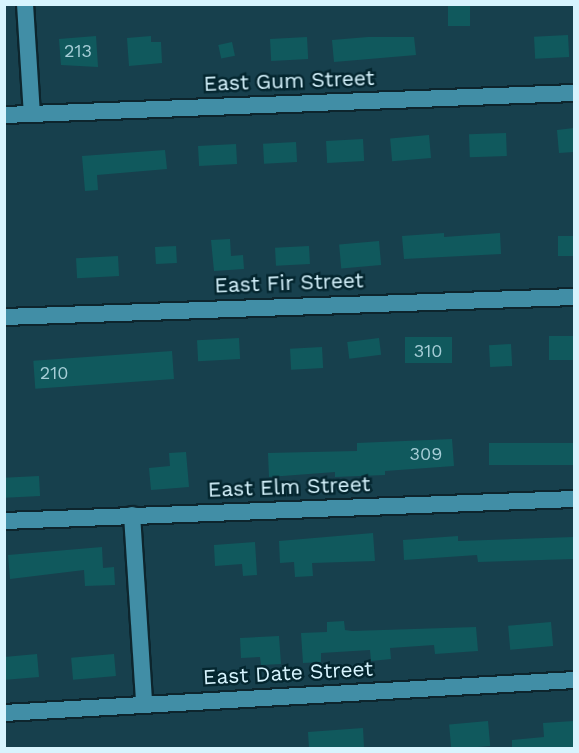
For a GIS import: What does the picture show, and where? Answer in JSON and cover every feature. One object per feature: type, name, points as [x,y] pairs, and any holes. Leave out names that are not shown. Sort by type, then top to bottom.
[{"type":"street","points":[[25,4],[32,114]]},
{"type":"street","name":"East Gum Street","points":[[4,115],[574,93]]},
{"type":"street","name":"East Fir Street","points":[[4,317],[574,297]]},
{"type":"street","name":"East Elm Street","points":[[4,521],[574,499]]},
{"type":"street","points":[[132,515],[144,703]]},
{"type":"street","name":"East Date Street","points":[[4,713],[144,703],[574,680]]},
{"type":"building","points":[[448,4],[470,4],[470,26],[448,26]]},
{"type":"building","points":[[568,35],[569,57],[535,59],[534,37]]},
{"type":"building","points":[[96,36],[98,67],[61,65],[59,39]]},
{"type":"building","points":[[151,36],[151,42],[161,42],[162,63],[129,66],[127,38]]},
{"type":"building","points":[[307,37],[308,59],[271,61],[270,39]]},
{"type":"building","points":[[414,37],[416,55],[334,62],[332,40]]},
{"type":"building","points":[[232,42],[235,56],[221,59],[218,45]]},
{"type":"building","points":[[574,128],[574,152],[559,153],[557,130]]},
{"type":"building","points":[[506,133],[507,156],[470,157],[469,134]]},
{"type":"building","points":[[429,135],[431,158],[392,161],[390,138]]},
{"type":"building","points":[[363,139],[364,161],[327,163],[326,141]]},
{"type":"building","points":[[296,142],[297,162],[264,164],[263,144]]},
{"type":"building","points":[[236,144],[237,164],[199,166],[198,146]]},
{"type":"building","points":[[165,150],[167,169],[97,175],[98,190],[85,191],[82,156]]},
{"type":"building","points":[[444,233],[444,237],[500,233],[501,254],[404,259],[402,236]]},
{"type":"building","points":[[558,236],[574,236],[574,256],[558,256]]},
{"type":"building","points":[[230,239],[231,256],[243,255],[244,269],[214,271],[211,240]]},
{"type":"building","points":[[379,241],[381,265],[341,268],[339,244]]},
{"type":"building","points":[[176,246],[177,263],[156,264],[155,247]]},
{"type":"building","points":[[309,246],[310,264],[276,266],[275,248]]},
{"type":"building","points":[[118,256],[119,276],[77,278],[76,258]]},
{"type":"building","points":[[549,336],[574,336],[574,360],[549,360]]},
{"type":"building","points":[[405,337],[452,337],[452,363],[405,363]]},
{"type":"building","points":[[239,338],[240,359],[198,361],[197,340]]},
{"type":"building","points":[[379,338],[381,355],[349,359],[347,342]]},
{"type":"building","points":[[511,344],[512,366],[490,367],[489,345]]},
{"type":"building","points":[[322,347],[323,368],[291,370],[290,349]]},
{"type":"building","points":[[172,351],[174,379],[35,389],[33,361]]},
{"type":"building","points":[[452,439],[454,466],[385,471],[385,475],[335,477],[335,472],[269,477],[268,453],[357,451],[357,443]]},
{"type":"building","points":[[489,443],[574,443],[574,465],[489,465]]},
{"type":"building","points":[[186,452],[189,487],[151,490],[149,468],[170,466],[169,453]]},
{"type":"building","points":[[39,476],[40,496],[5,498],[4,478]]},
{"type":"building","points":[[373,533],[375,561],[312,563],[313,576],[295,577],[294,562],[280,563],[279,541]]},
{"type":"building","points":[[458,536],[458,541],[574,537],[574,559],[478,562],[477,555],[404,560],[403,540]]},
{"type":"building","points":[[255,542],[257,575],[243,576],[242,564],[215,566],[214,545]]},
{"type":"building","points":[[102,547],[103,568],[114,567],[115,585],[85,586],[84,570],[10,579],[8,555]]},
{"type":"building","points":[[344,621],[345,630],[352,631],[476,627],[478,651],[435,654],[434,645],[390,648],[391,659],[371,661],[370,650],[321,653],[321,662],[303,663],[301,633],[327,632],[327,622]]},
{"type":"building","points":[[551,622],[553,646],[510,650],[508,626]]},
{"type":"building","points":[[279,636],[281,664],[261,665],[260,657],[241,658],[240,638]]},
{"type":"building","points":[[37,654],[39,677],[6,680],[4,657]]},
{"type":"building","points":[[114,654],[116,676],[73,680],[71,658]]},
{"type":"building","points":[[488,721],[490,746],[451,748],[449,724]]},
{"type":"building","points":[[574,721],[574,747],[512,748],[512,740],[544,737],[543,723]]},
{"type":"building","points":[[363,728],[364,748],[309,748],[308,732]]}]
